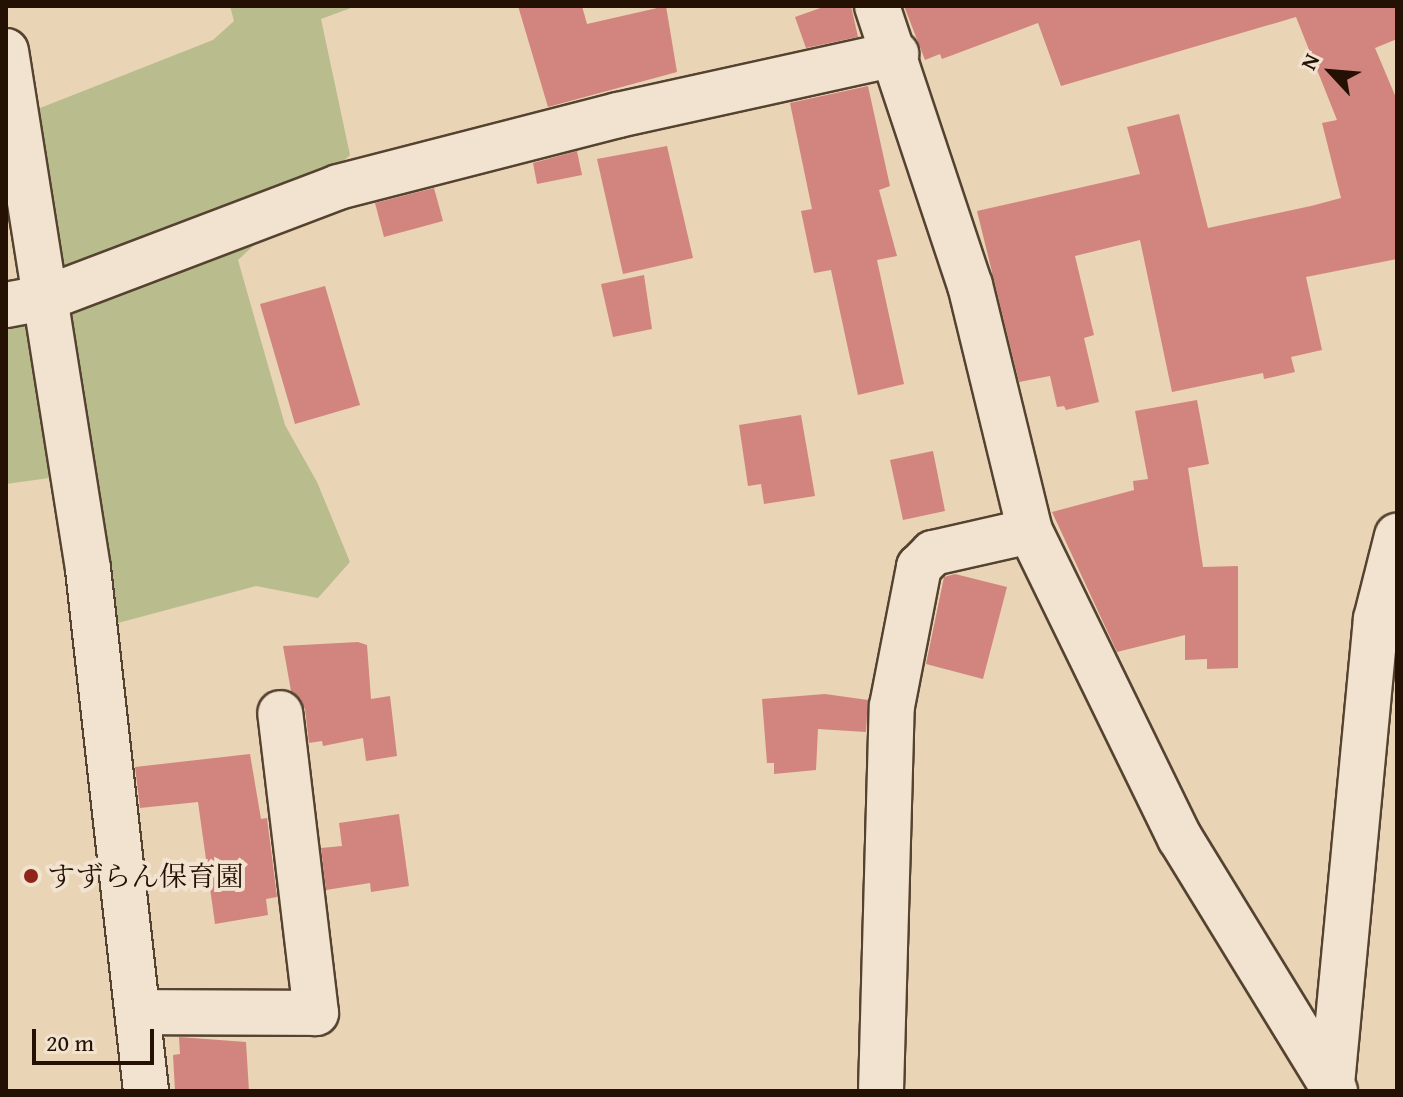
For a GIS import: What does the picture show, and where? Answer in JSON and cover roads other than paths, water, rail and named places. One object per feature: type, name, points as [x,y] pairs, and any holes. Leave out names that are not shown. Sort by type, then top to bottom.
[{"type":"street","points":[[877,6],[896,54],[970,285],[1030,531],[1180,838],[1333,1087]]},
{"type":"street","points":[[6,51],[49,297],[88,569],[146,1091]]},
{"type":"street","points":[[6,305],[49,297],[338,187],[618,115],[896,54]]},
{"type":"street","points":[[881,1091],[892,706],[919,567],[933,553],[1030,531]]},
{"type":"street","points":[[1333,1087],[1376,619],[1397,536]]},
{"type":"street","points":[[139,1012],[316,1013],[280,713]]},
{"type":"place","name":"すずらん保育園","points":[[31,876]]}]
